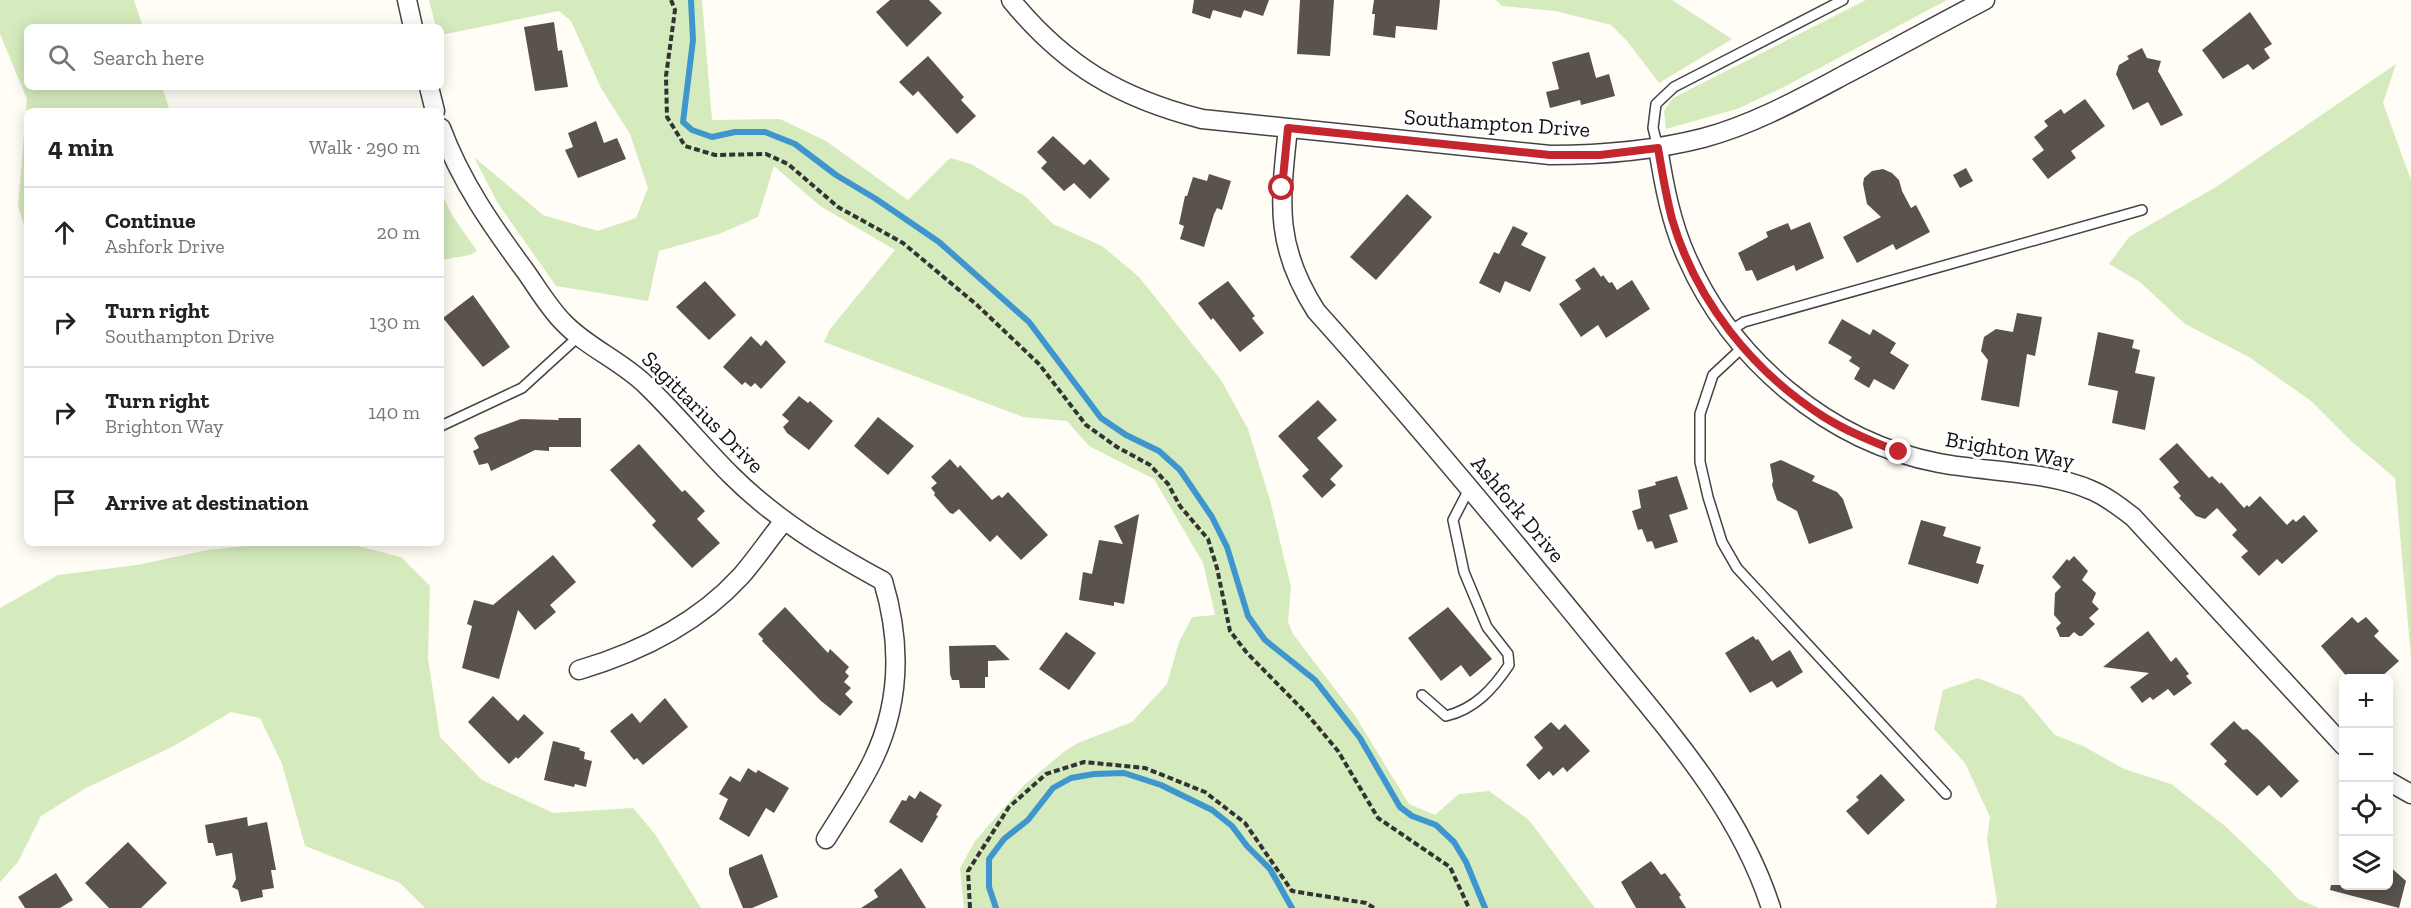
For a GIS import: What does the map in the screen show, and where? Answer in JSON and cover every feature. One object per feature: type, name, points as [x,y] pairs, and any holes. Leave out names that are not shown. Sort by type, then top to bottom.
[{"type":"street","points":[[407,0],[413,24]]},
{"type":"street","name":"Southampton Drive","points":[[1011,0],[1038,31],[1067,57],[1099,79],[1130,96],[1164,109],[1202,118],[1550,155],[1600,155],[1658,148],[1704,137],[1761,117],[1796,101],[1985,0]]},
{"type":"street","points":[[430,90],[434,108]]},
{"type":"street","name":"Ashfork Drive","points":[[1288,128],[1282,188],[1282,215],[1286,246],[1302,289],[1316,311],[1470,487],[1714,791],[1750,855],[1771,908]]},
{"type":"street","name":"Sagittarius Drive","points":[[444,136],[469,191],[490,224],[548,304],[579,336],[640,378],[731,476],[784,521],[828,551],[883,580],[892,609],[896,638],[897,669],[892,704],[884,734],[873,760],[826,839]]},
{"type":"street","name":"Brighton Way","points":[[1658,148],[1672,220],[1686,258],[1705,294],[1743,347],[1789,393],[1824,417],[1859,436],[1899,452],[1938,462],[2062,480],[2091,490],[2113,502],[2133,517],[2339,742]]},
{"type":"street","points":[[579,670],[624,656],[680,627],[714,602],[741,576],[784,521]]},
{"type":"street","points":[[2390,782],[2411,794]]},
{"type":"lane","points":[[1658,148],[1653,128],[1656,104],[1674,87],[1843,0]]},
{"type":"lane","points":[[1730,331],[1743,322],[2142,210]]},
{"type":"lane","points":[[444,425],[522,388],[579,336]]},
{"type":"lane","points":[[1743,347],[1713,375],[1700,414],[1700,462],[1722,542],[1737,568],[1946,794]]},
{"type":"lane","points":[[1422,695],[1446,716],[1462,712],[1493,689],[1509,665],[1508,654],[1487,627],[1464,572],[1453,520],[1470,487]]},
{"type":"path","points":[[671,0],[675,10],[666,76],[667,117],[686,146],[715,155],[766,154],[788,164],[838,207],[903,243],[977,305],[1039,364],[1086,425],[1117,447],[1150,465],[1168,484],[1180,506],[1208,539],[1217,568],[1230,631],[1247,653],[1307,714],[1338,751],[1378,818],[1450,867],[1469,908]]},
{"type":"path","points":[[970,908],[968,871],[1009,807],[1046,774],[1084,762],[1144,768],[1204,792],[1245,823],[1292,891],[1366,903],[1374,908]]},
{"type":"green space","points":[[0,0],[134,0],[142,24],[24,24],[24,90],[163,90],[169,108],[26,108],[27,99],[0,34]]},
{"type":"green space","points":[[429,0],[702,0],[712,120],[780,119],[826,141],[908,200],[950,158],[971,164],[1026,197],[1053,224],[1102,246],[1139,277],[1221,380],[1248,429],[1270,500],[1291,587],[1288,622],[1293,634],[1354,714],[1409,804],[1435,815],[1459,794],[1489,791],[1529,820],[1595,908],[964,908],[960,868],[975,841],[1023,786],[1065,751],[1078,743],[1132,722],[1167,684],[1179,642],[1192,617],[1215,615],[1203,563],[1154,479],[1089,446],[1067,421],[1023,417],[824,342],[830,329],[895,250],[820,206],[774,166],[758,217],[719,234],[659,251],[648,301],[556,286],[497,202],[474,157],[543,215],[598,231],[636,218],[648,188],[630,134],[601,88],[571,21],[559,11],[444,34],[444,24],[435,24]]},
{"type":"green space","points":[[1496,0],[1672,0],[1732,39],[1659,83],[1627,41],[1611,25],[1555,11],[1502,6]]},
{"type":"green space","points":[[1866,0],[1947,0],[1782,88],[1737,109],[1666,129],[1664,111],[1673,98]]},
{"type":"green space","points":[[2396,64],[2383,103],[2411,180],[2411,658],[2395,478],[2351,441],[2311,401],[2249,357],[2185,324],[2140,282],[2109,264],[2129,237],[2216,187]]},
{"type":"green space","points":[[24,135],[24,225],[18,207]]},
{"type":"green space","points":[[444,198],[452,215],[477,251],[470,255],[444,259]]},
{"type":"green space","points":[[247,546],[358,546],[401,557],[430,586],[428,658],[440,737],[482,780],[553,813],[633,808],[655,834],[701,908],[425,908],[400,883],[305,846],[282,764],[260,718],[231,712],[174,746],[86,788],[41,816],[18,862],[0,882],[0,608],[58,575],[137,565],[207,550]]},
{"type":"green space","points":[[1978,678],[2022,696],[2055,735],[2085,747],[2124,769],[2171,784],[2225,826],[2298,899],[2319,908],[1995,908],[1997,902],[1987,839],[1990,817],[1965,763],[1934,729],[1943,690]]},
{"type":"building","points":[[890,0],[929,0],[942,13],[907,47],[876,12]]},
{"type":"building","points":[[1194,0],[1269,0],[1263,16],[1244,10],[1241,18],[1213,10],[1210,19],[1192,13]]},
{"type":"building","points":[[1300,0],[1334,0],[1330,56],[1297,54]]},
{"type":"building","points":[[1374,0],[1440,0],[1437,30],[1396,26],[1395,38],[1373,35]]},
{"type":"building","points":[[2250,12],[2272,44],[2264,49],[2270,58],[2253,70],[2248,64],[2223,79],[2202,50]]},
{"type":"building","points":[[554,22],[558,51],[562,50],[568,87],[535,91],[524,27]]},
{"type":"building","points":[[2142,48],[2147,58],[2161,61],[2158,71],[2183,115],[2161,126],[2148,102],[2133,110],[2116,74],[2119,65],[2129,59],[2127,56]]},
{"type":"building","points":[[1589,52],[1596,78],[1609,74],[1615,96],[1581,105],[1580,100],[1550,108],[1546,92],[1559,89],[1552,62]]},
{"type":"building","points":[[928,56],[964,97],[961,100],[976,116],[957,134],[918,91],[913,96],[899,82]]},
{"type":"building","points":[[2085,99],[2105,126],[2071,151],[2076,158],[2048,179],[2032,159],[2044,150],[2034,137],[2048,126],[2044,121],[2061,109],[2064,114]]},
{"type":"building","points":[[596,121],[604,143],[617,138],[626,159],[578,178],[565,150],[573,147],[568,133]]},
{"type":"building","points":[[1053,136],[1084,165],[1090,159],[1110,179],[1090,199],[1074,183],[1064,191],[1041,168],[1047,162],[1037,152]]},
{"type":"building","points":[[1966,168],[1973,181],[1960,188],[1953,175]]},
{"type":"building","points":[[1883,169],[1892,173],[1899,180],[1911,208],[1916,205],[1930,232],[1896,250],[1893,244],[1857,263],[1843,237],[1881,217],[1867,204],[1863,184],[1864,178],[1872,171]]},
{"type":"building","points":[[1209,174],[1231,181],[1222,210],[1217,208],[1214,214],[1204,247],[1180,239],[1184,226],[1179,224],[1185,196],[1187,196],[1193,177],[1207,181]]},
{"type":"building","points":[[1407,194],[1432,217],[1376,280],[1350,257]]},
{"type":"building","points":[[1810,222],[1824,258],[1796,271],[1794,265],[1757,281],[1752,270],[1746,271],[1738,253],[1768,237],[1766,232],[1788,223],[1791,230]]},
{"type":"building","points":[[1513,226],[1528,233],[1521,245],[1546,257],[1530,292],[1505,281],[1500,293],[1479,283],[1494,252],[1499,254]]},
{"type":"building","points":[[1594,267],[1601,277],[1603,275],[1609,283],[1612,282],[1617,290],[1632,280],[1650,309],[1606,338],[1598,325],[1581,337],[1559,304],[1581,289],[1575,280]]},
{"type":"building","points":[[705,281],[736,315],[709,340],[676,307]]},
{"type":"building","points":[[1228,281],[1255,316],[1252,318],[1264,333],[1240,352],[1198,303]]},
{"type":"building","points":[[473,295],[510,347],[483,367],[444,317]]},
{"type":"building","points":[[2017,313],[2042,317],[2035,356],[2027,354],[2019,407],[1981,400],[1988,360],[1981,351],[1984,337],[1996,329],[2013,332]]},
{"type":"building","points":[[1842,319],[1870,335],[1873,329],[1896,343],[1890,353],[1909,365],[1894,390],[1874,379],[1869,388],[1854,379],[1860,368],[1849,361],[1852,357],[1828,343]]},
{"type":"building","points":[[2098,332],[2134,340],[2132,348],[2140,350],[2135,373],[2155,377],[2145,430],[2112,423],[2118,391],[2088,385]]},
{"type":"building","points":[[751,336],[761,346],[766,340],[786,362],[761,389],[755,383],[751,387],[745,382],[742,385],[723,367]]},
{"type":"building","points":[[799,396],[808,403],[810,401],[833,421],[809,450],[787,433],[783,427],[789,421],[782,415]]},
{"type":"building","points":[[1318,400],[1337,420],[1317,438],[1343,466],[1330,479],[1336,485],[1322,498],[1302,476],[1309,470],[1278,436]]},
{"type":"building","points":[[878,417],[914,446],[888,475],[854,446]]},
{"type":"building","points":[[558,418],[581,418],[581,447],[549,447],[549,451],[535,450],[491,471],[488,463],[479,465],[473,451],[479,448],[474,438],[478,435],[521,419],[559,420]]},
{"type":"building","points":[[2177,443],[2209,478],[2212,476],[2220,484],[2221,482],[2244,508],[2247,505],[2249,507],[2260,496],[2287,525],[2293,519],[2296,522],[2304,515],[2318,531],[2282,564],[2277,559],[2259,576],[2241,557],[2248,551],[2232,535],[2237,530],[2217,508],[2205,519],[2196,516],[2179,498],[2181,496],[2173,487],[2179,482],[2159,459]]},
{"type":"building","points":[[639,444],[682,492],[685,490],[705,511],[697,519],[720,543],[692,568],[652,525],[656,521],[610,470]]},
{"type":"building","points":[[950,459],[958,468],[960,465],[992,500],[999,495],[1002,498],[1008,492],[1048,535],[1021,560],[997,535],[990,542],[959,509],[953,514],[950,513],[934,495],[931,488],[937,483],[931,477]]},
{"type":"building","points":[[1781,460],[1815,476],[1812,481],[1837,492],[1843,499],[1853,528],[1809,544],[1797,511],[1777,500],[1772,485],[1770,464]]},
{"type":"building","points":[[1677,476],[1688,509],[1669,515],[1678,542],[1655,549],[1652,541],[1647,542],[1642,529],[1638,530],[1632,511],[1641,508],[1638,490]]},
{"type":"building","points":[[1139,514],[1124,604],[1114,602],[1114,606],[1079,600],[1083,572],[1092,574],[1099,540],[1123,544],[1114,526]]},
{"type":"building","points":[[1921,520],[1946,527],[1943,536],[1981,547],[1976,563],[1984,565],[1978,584],[1908,564]]},
{"type":"building","points":[[553,555],[576,582],[550,605],[556,612],[535,630],[518,610],[499,679],[462,668],[472,626],[467,624],[474,600],[493,605]]},
{"type":"building","points":[[2074,556],[2088,571],[2082,580],[2096,593],[2092,602],[2099,609],[2089,618],[2095,624],[2082,636],[2074,632],[2069,637],[2060,637],[2056,628],[2061,623],[2054,615],[2055,593],[2061,587],[2052,577],[2067,559],[2069,561]]},
{"type":"building","points":[[785,607],[828,653],[830,649],[849,667],[845,672],[849,676],[844,682],[851,688],[845,694],[853,702],[840,716],[821,701],[762,641],[763,639],[758,634]]},
{"type":"building","points":[[1448,607],[1492,659],[1470,677],[1461,665],[1441,681],[1408,638]]},
{"type":"building","points":[[2352,617],[2358,623],[2366,617],[2379,631],[2374,636],[2399,661],[2384,674],[2345,674],[2321,646]]},
{"type":"building","points":[[2148,631],[2171,662],[2176,657],[2189,674],[2186,676],[2192,683],[2174,696],[2168,689],[2153,700],[2150,697],[2142,703],[2130,687],[2149,673],[2103,667]]},
{"type":"building","points":[[1066,632],[1096,653],[1069,690],[1039,669]]},
{"type":"building","points":[[1753,636],[1756,640],[1758,639],[1772,661],[1790,650],[1803,672],[1777,688],[1772,681],[1750,693],[1725,653]]},
{"type":"building","points":[[995,645],[1010,660],[988,661],[985,688],[960,688],[959,680],[952,680],[949,646]]},
{"type":"building","points":[[493,696],[518,721],[524,714],[544,733],[518,759],[516,757],[509,764],[468,722]]},
{"type":"building","points":[[665,698],[688,727],[643,765],[637,758],[634,760],[610,731],[632,713],[640,723]]},
{"type":"building","points":[[2234,721],[2258,739],[2299,781],[2281,798],[2269,785],[2257,796],[2224,764],[2227,761],[2210,744]]},
{"type":"building","points":[[1551,722],[1559,730],[1565,724],[1590,751],[1567,772],[1563,767],[1553,776],[1549,771],[1539,780],[1526,765],[1543,748],[1534,737]]},
{"type":"building","points":[[553,741],[580,748],[579,750],[585,752],[584,759],[592,761],[586,787],[575,784],[574,787],[544,780]]},
{"type":"building","points":[[748,768],[756,773],[758,770],[789,788],[774,813],[766,808],[749,837],[719,819],[728,799],[719,794],[730,776],[740,782]]},
{"type":"building","points":[[1881,774],[1905,800],[1868,835],[1846,811],[1859,800],[1856,797]]},
{"type":"building","points":[[920,791],[942,805],[922,843],[889,822],[902,800],[906,801],[909,795],[915,799]]},
{"type":"building","points":[[247,817],[248,826],[267,822],[276,870],[271,870],[274,888],[262,890],[263,897],[241,902],[238,890],[232,887],[236,879],[232,853],[216,856],[213,843],[208,843],[205,825]]},
{"type":"building","points":[[128,842],[167,883],[141,908],[109,908],[85,883]]},
{"type":"building","points":[[762,854],[778,897],[752,908],[743,908],[729,874],[729,868]]},
{"type":"building","points":[[1651,861],[1661,875],[1665,873],[1681,895],[1679,897],[1686,908],[1636,908],[1621,882]]},
{"type":"building","points":[[901,868],[926,908],[861,908],[878,897],[874,890]]},
{"type":"building","points":[[2393,869],[2406,881],[2399,908],[2330,890],[2331,885],[2339,885],[2339,890],[2393,890]]},
{"type":"building","points":[[56,873],[73,900],[60,908],[25,908],[18,897]]},
{"type":"waterway","points":[[691,0],[693,40],[683,122],[692,130],[712,137],[735,132],[765,132],[795,144],[836,175],[939,242],[1029,322],[1101,418],[1126,435],[1159,451],[1180,470],[1212,517],[1227,547],[1248,616],[1265,640],[1315,680],[1360,738],[1400,807],[1412,816],[1436,825],[1454,842],[1466,862],[1485,908]]},
{"type":"waterway","points":[[996,908],[989,887],[989,859],[1004,839],[1028,820],[1053,788],[1071,778],[1094,774],[1124,773],[1161,785],[1212,810],[1232,826],[1247,846],[1270,869],[1292,908]]},
{"type":"route","points":[[1282,188],[1288,128],[1550,155],[1600,155],[1658,148],[1672,220],[1686,258],[1705,294],[1730,331],[1760,366],[1789,393],[1824,417],[1859,436],[1899,452]]}]
